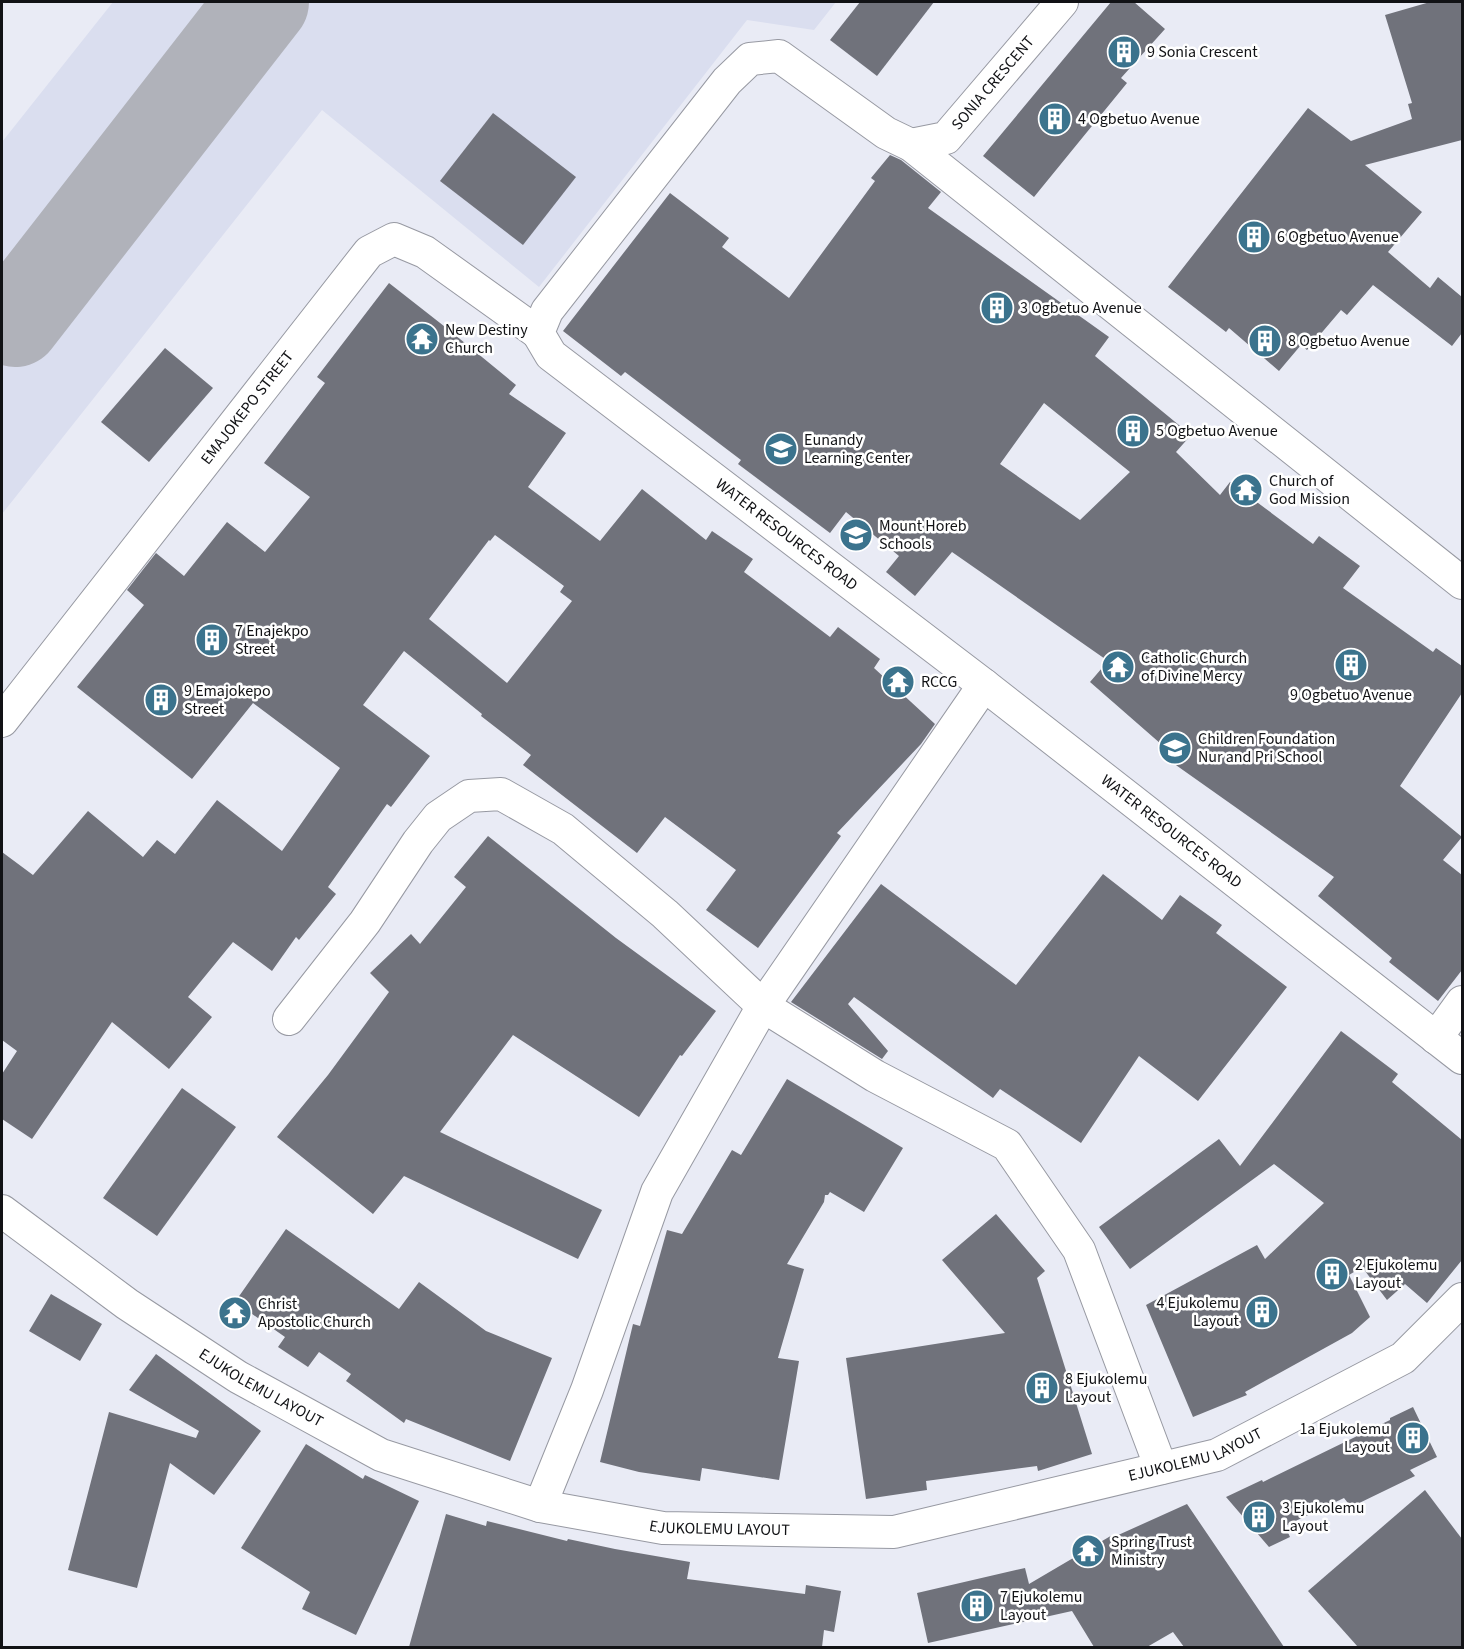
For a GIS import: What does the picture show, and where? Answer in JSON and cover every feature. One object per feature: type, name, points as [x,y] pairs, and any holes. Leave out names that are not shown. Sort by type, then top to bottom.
[{"type":"street","name":"SONIA CRESCENT","points":[[911,145],[946,138],[1062,2]]},
{"type":"street","points":[[538,333],[547,311],[727,81],[750,60],[779,56],[886,133],[911,145],[1462,583]]},
{"type":"street","name":"EMAJOKEPO STREET","points":[[2,721],[369,252],[394,239],[425,252],[538,333]]},
{"type":"street","name":"WATER RESOURCES ROAD","points":[[538,333],[551,355],[984,685],[1462,1058]]},
{"type":"street","points":[[540,1506],[587,1390],[657,1192],[763,1005],[984,685]]},
{"type":"street","points":[[289,1019],[365,922],[418,842],[438,817],[469,796],[501,794],[563,829],[665,914],[763,1005],[875,1076],[1007,1145],[1079,1250],[1161,1468]]},
{"type":"street","points":[[1436,1038],[1462,1002]]},
{"type":"street","name":"EJUKOLEMU LAYOUT","points":[[2,1211],[128,1304],[238,1377],[381,1455],[540,1506],[663,1528],[894,1532],[1217,1455],[1403,1358],[1462,1299]]},
{"type":"shaded area","points":[[113,2],[836,2],[814,30],[747,20],[539,287],[322,110],[2,514],[2,142]]},
{"type":"building","points":[[860,2],[934,2],[877,76],[830,40]]},
{"type":"building","name":"4 Ogbetuo Avenue","points":[[1111,2],[1134,2],[1165,29],[1121,78],[1127,83],[1034,197],[983,156]]},
{"type":"building","points":[[1430,2],[1462,2],[1462,140],[1365,165],[1422,212],[1388,252],[1430,288],[1438,277],[1462,297],[1462,333],[1452,346],[1373,285],[1347,315],[1341,310],[1307,350],[1301,345],[1279,371],[1229,328],[1226,332],[1168,287],[1308,108],[1351,141],[1412,119],[1408,104],[1412,103],[1385,15]]},
{"type":"building","points":[[493,113],[576,177],[523,245],[440,181]]},
{"type":"building","points":[[890,155],[901,160],[941,192],[928,208],[1109,337],[1095,356],[1191,435],[1176,452],[1220,495],[1230,482],[1313,544],[1319,536],[1360,566],[1343,588],[1433,652],[1436,648],[1462,666],[1462,693],[1400,786],[1462,837],[1443,860],[1462,875],[1462,970],[1438,1001],[1389,962],[1392,958],[1318,896],[1334,877],[1173,763],[1177,758],[1090,682],[1108,661],[952,552],[915,596],[886,572],[899,556],[846,512],[830,533],[738,464],[741,460],[625,372],[621,376],[563,331],[670,193],[729,238],[722,247],[789,298],[875,181],[871,178]],"holes":[[[1044,403],[1130,472],[1080,520],[1000,464]]]},
{"type":"building","points":[[389,283],[516,385],[509,394],[566,433],[528,487],[600,541],[642,489],[706,540],[712,531],[753,559],[744,572],[830,637],[838,627],[880,659],[874,668],[935,724],[921,744],[837,833],[841,836],[758,948],[706,910],[736,870],[665,817],[637,853],[523,765],[531,755],[404,651],[363,705],[430,756],[391,807],[387,804],[328,887],[336,894],[299,940],[296,937],[272,971],[233,942],[188,997],[212,1017],[169,1069],[112,1022],[32,1139],[2,1119],[2,1074],[17,1051],[2,1040],[2,852],[33,875],[88,811],[143,857],[157,840],[175,854],[217,800],[282,851],[340,768],[253,703],[192,779],[77,687],[144,605],[127,590],[156,553],[184,576],[227,522],[265,552],[310,497],[264,463],[325,383],[317,377]],"holes":[[[495,535],[564,586],[560,592],[572,601],[507,683],[429,619]]]},
{"type":"building","points":[[165,348],[213,388],[149,462],[101,422]]},
{"type":"building","points":[[488,836],[616,938],[716,1011],[682,1056],[680,1055],[639,1117],[513,1035],[440,1132],[602,1210],[578,1259],[404,1176],[373,1214],[277,1137],[328,1075],[389,992],[370,973],[411,934],[420,944],[466,887],[454,877]]},
{"type":"building","points":[[1103,874],[1162,920],[1180,895],[1222,925],[1216,933],[1287,987],[1198,1101],[1139,1056],[1081,1143],[1000,1089],[993,1098],[854,997],[848,1004],[888,1051],[882,1059],[791,1002],[881,884],[1016,985]]},
{"type":"building","points":[[1341,1031],[1398,1074],[1392,1082],[1462,1140],[1462,1260],[1427,1303],[1405,1284],[1387,1300],[1362,1267],[1349,1275],[1370,1317],[1352,1333],[1245,1392],[1247,1395],[1193,1417],[1146,1305],[1257,1245],[1265,1259],[1324,1203],[1274,1164],[1130,1269],[1099,1227],[1219,1139],[1240,1166]]},
{"type":"building","points":[[787,1079],[903,1148],[864,1212],[830,1192],[825,1195],[824,1202],[787,1264],[804,1269],[778,1358],[799,1361],[779,1480],[702,1468],[700,1481],[639,1472],[600,1462],[633,1324],[640,1326],[667,1230],[682,1234],[732,1150],[741,1155]]},
{"type":"building","points":[[182,1088],[236,1127],[157,1236],[103,1198]]},
{"type":"building","points":[[996,1214],[1045,1271],[1037,1278],[1092,1454],[1038,1471],[1037,1466],[926,1481],[927,1490],[866,1499],[846,1358],[1005,1333],[942,1260]]},
{"type":"building","points":[[286,1229],[399,1309],[419,1282],[486,1331],[552,1358],[510,1461],[406,1419],[404,1423],[346,1381],[351,1374],[319,1352],[308,1367],[278,1347],[285,1337],[235,1302]]},
{"type":"building","points":[[51,1294],[102,1324],[80,1361],[29,1331]]},
{"type":"building","points":[[156,1354],[261,1431],[214,1495],[170,1463],[137,1588],[68,1570],[109,1412],[196,1438],[199,1431],[129,1390]]},
{"type":"building","points":[[1413,1407],[1437,1457],[1410,1470],[1415,1476],[1351,1507],[1344,1498],[1285,1526],[1290,1537],[1269,1547],[1226,1497],[1262,1480],[1263,1482]]},
{"type":"building","points":[[306,1444],[363,1479],[365,1475],[419,1501],[356,1635],[302,1609],[310,1592],[241,1548]]},
{"type":"building","points":[[1425,1490],[1462,1539],[1462,1647],[1358,1647],[1308,1591]]},
{"type":"building","points":[[1187,1504],[1284,1647],[1184,1647],[1173,1632],[1147,1647],[1094,1647],[1072,1611],[928,1643],[917,1593],[1025,1568],[1029,1584],[1114,1534],[1116,1536]]},
{"type":"building","points":[[446,1514],[486,1526],[487,1521],[567,1541],[568,1539],[690,1562],[687,1579],[805,1594],[806,1585],[841,1591],[834,1632],[824,1630],[822,1647],[409,1647]]},
{"type":"taxiway","points":[[15,321],[263,2]]},
{"type":"place","name":"9 Sonia Crescent","points":[[1124,52]]},
{"type":"place","name":"4 Ogbetuo Avenue","points":[[1055,119]]},
{"type":"place","name":"6 Ogbetuo Avenue","points":[[1254,237]]},
{"type":"place","name":"3 Ogbetuo Avenue","points":[[997,308]]},
{"type":"place","name":"New Destiny Church","points":[[422,339]]},
{"type":"place","name":"8 Ogbetuo Avenue","points":[[1265,341]]},
{"type":"place","name":"5 Ogbetuo Avenue","points":[[1133,431]]},
{"type":"place","name":"Eunandy Learning Center","points":[[781,449]]},
{"type":"place","name":"Church of God Mission","points":[[1246,490]]},
{"type":"place","name":"Mount Horeb Schools","points":[[856,535]]},
{"type":"place","name":"7 Enajekpo Street","points":[[212,640]]},
{"type":"place","name":"9 Ogbetuo Avenue","points":[[1351,665]]},
{"type":"place","name":"Catholic Church of Divine Mercy","points":[[1118,667]]},
{"type":"place","name":"RCCG","points":[[898,682]]},
{"type":"place","name":"9 Emajokepo Street","points":[[161,700]]},
{"type":"place","name":"Children Foundation Nur and Pri School","points":[[1175,748]]},
{"type":"place","name":"2 Ejukolemu Layout","points":[[1332,1274]]},
{"type":"place","name":"4 Ejukolemu Layout","points":[[1262,1312]]},
{"type":"place","name":"Christ Apostolic Church","points":[[235,1313]]},
{"type":"place","name":"8 Ejukolemu Layout","points":[[1042,1388]]},
{"type":"place","name":"1a Ejukolemu Layout","points":[[1413,1438]]},
{"type":"place","name":"3 Ejukolemu Layout","points":[[1259,1517]]},
{"type":"place","name":"Spring Trust Ministry","points":[[1088,1551]]},
{"type":"place","name":"7 Ejukolemu Layout","points":[[977,1606]]}]
